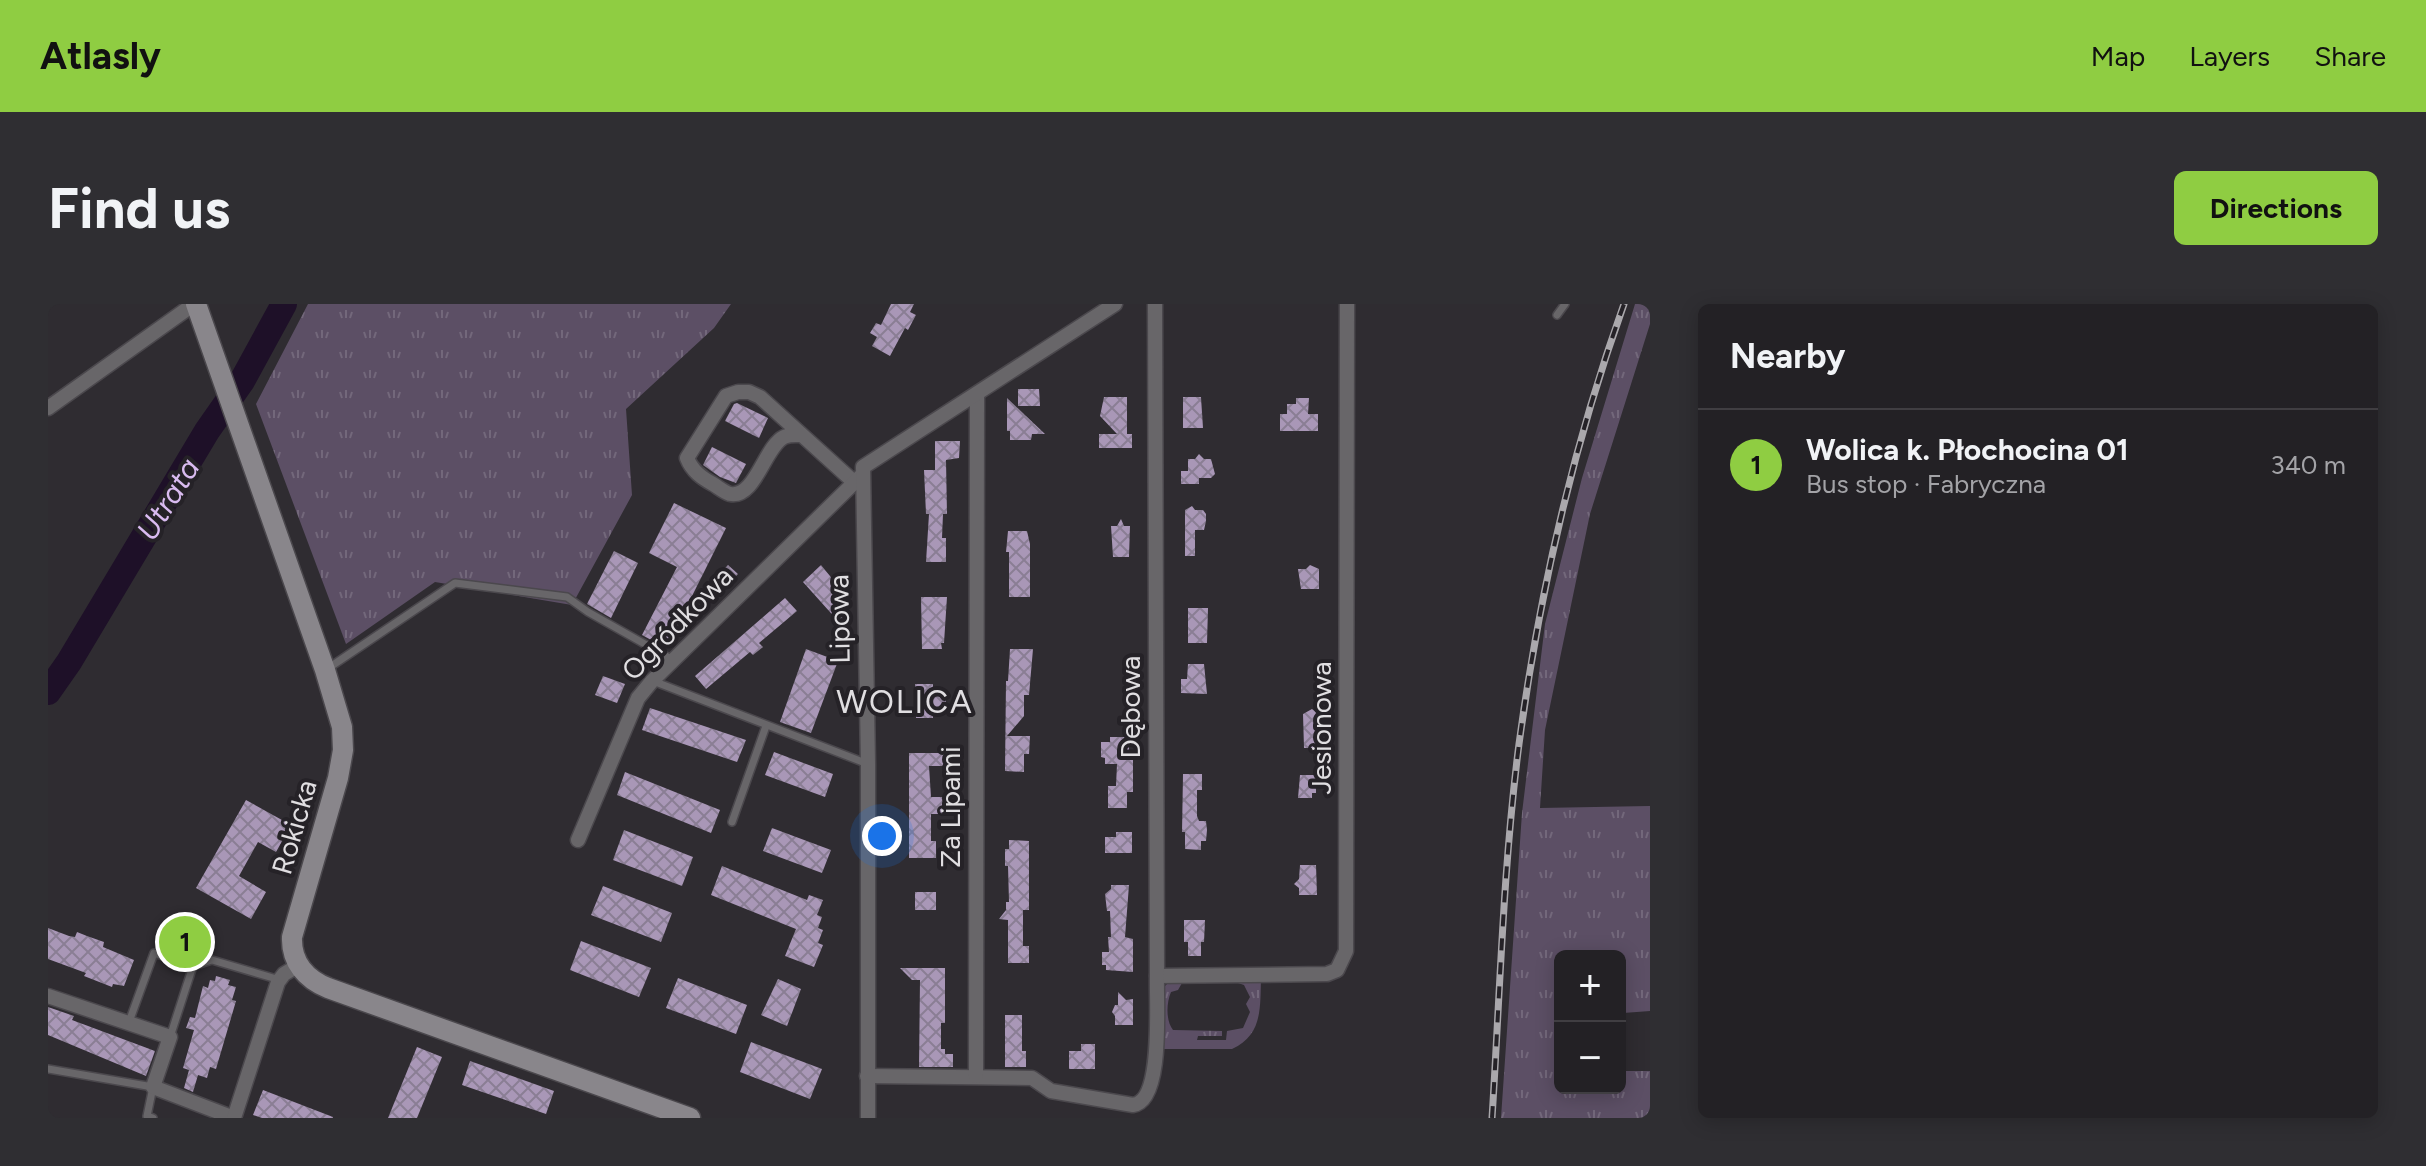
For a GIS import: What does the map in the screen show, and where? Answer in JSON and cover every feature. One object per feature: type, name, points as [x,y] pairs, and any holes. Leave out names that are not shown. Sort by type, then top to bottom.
[{"type":"main road","name":"Rokicka","points":[[195,304],[325,670],[342,727],[343,750],[338,778],[292,937],[293,951],[299,965]]},
{"type":"main road","points":[[299,965],[309,979],[328,988],[690,1118]]},
{"type":"street","points":[[48,408],[195,304]]},
{"type":"street","points":[[802,435],[792,435],[776,442],[746,489],[737,493],[730,494],[702,478],[687,458],[726,396],[738,392],[760,397],[858,479],[863,467],[1115,304]]},
{"type":"street","name":"Dębowa","points":[[976,1076],[1032,1078],[1051,1091],[1139,1104],[1149,1092],[1154,1076],[1157,976],[1155,304]]},
{"type":"street","name":"Jesionowa","points":[[1157,976],[1327,974],[1337,970],[1346,951],[1347,304]]},
{"type":"street","name":"Za Lipami","points":[[976,1076],[977,394]]},
{"type":"street","name":"Ogródkowa","points":[[578,840],[638,698],[858,479]]},
{"type":"street","name":"Lipowa","points":[[858,479],[868,764],[868,1118]]},
{"type":"street","points":[[48,996],[170,1037],[153,1087],[234,1118],[280,980],[299,965]]},
{"type":"street","points":[[867,1076],[976,1076]]},
{"type":"lane","points":[[1557,315],[1565,304]]},
{"type":"lane","points":[[325,670],[455,583],[567,597],[673,660]]},
{"type":"lane","points":[[652,681],[868,764]]},
{"type":"lane","points":[[732,822],[766,726]]},
{"type":"lane","points":[[129,1022],[154,953],[193,966],[212,960],[280,980]]},
{"type":"lane","points":[[170,1037],[193,966]]},
{"type":"lane","points":[[48,1069],[153,1087],[147,1116],[153,1118]]},
{"type":"green space","points":[[308,304],[731,304],[714,328],[626,409],[632,495],[572,605],[435,582],[346,644],[256,404]]},
{"type":"green space","points":[[1635,304],[1650,304],[1650,324],[1590,514],[1545,730],[1540,808],[1650,806],[1650,1011],[1626,1013],[1626,950],[1554,950],[1554,1094],[1626,1094],[1626,1071],[1650,1071],[1650,1118],[1501,1118],[1522,813],[1545,624],[1582,478]]},
{"type":"green space","points":[[1261,978],[1258,1019],[1255,1028],[1242,1043],[1232,1049],[1160,1049],[1163,988],[1169,982],[1231,982],[1182,983],[1178,990],[1171,992],[1168,1007],[1173,1030],[1222,1031],[1222,1036],[1198,1036],[1197,1040],[1226,1040],[1227,1031],[1243,1028],[1250,1012],[1246,1004],[1250,997],[1244,985],[1235,982]]},
{"type":"building","points":[[891,304],[914,304],[910,312],[916,315],[890,356],[872,346],[877,337],[870,333],[876,323],[881,325]]},
{"type":"building","points":[[1018,389],[1039,389],[1040,406],[1018,406]]},
{"type":"building","points":[[1104,397],[1127,397],[1127,434],[1132,434],[1132,448],[1099,448],[1099,434],[1117,434],[1100,416]]},
{"type":"building","points":[[1183,397],[1201,397],[1203,428],[1183,428]]},
{"type":"building","points":[[1007,398],[1045,434],[1032,434],[1031,440],[1010,440]]},
{"type":"building","points":[[1296,398],[1309,398],[1308,414],[1318,414],[1318,431],[1280,431],[1280,414],[1287,414],[1287,404],[1296,404]]},
{"type":"building","points":[[737,403],[768,418],[759,438],[725,421]]},
{"type":"building","points":[[935,441],[960,441],[959,458],[946,460],[947,514],[943,514],[942,538],[946,538],[946,562],[926,562],[929,514],[926,514],[924,470],[935,470]]},
{"type":"building","points":[[712,447],[746,464],[736,483],[703,465]]},
{"type":"building","points":[[1199,454],[1204,459],[1211,459],[1215,474],[1211,478],[1199,478],[1199,484],[1181,484],[1181,471],[1188,471],[1188,459],[1195,459]]},
{"type":"building","points":[[674,503],[726,528],[666,648],[642,635],[677,567],[649,553]]},
{"type":"building","points":[[1192,506],[1195,510],[1203,510],[1206,521],[1204,530],[1195,530],[1195,556],[1185,556],[1185,510]]},
{"type":"building","points":[[1121,519],[1124,526],[1130,526],[1129,557],[1113,557],[1111,526],[1117,526]]},
{"type":"building","points":[[1008,531],[1027,531],[1030,544],[1030,597],[1009,597]]},
{"type":"building","points":[[614,551],[638,563],[611,618],[587,604]]},
{"type":"building","points":[[728,565],[738,574],[714,600],[704,590]]},
{"type":"building","points":[[821,565],[839,587],[832,594],[848,612],[838,621],[803,582]]},
{"type":"building","points":[[1310,565],[1319,569],[1319,589],[1301,589],[1298,569],[1306,569]]},
{"type":"building","points":[[921,597],[947,597],[942,649],[922,649]]},
{"type":"building","points":[[785,598],[797,611],[759,643],[763,647],[753,655],[750,652],[706,689],[695,676]]},
{"type":"building","points":[[1188,608],[1208,608],[1207,643],[1188,643]]},
{"type":"building","points":[[806,649],[838,661],[811,733],[780,722]]},
{"type":"building","points":[[1010,649],[1033,649],[1029,695],[1024,695],[1024,716],[1007,736],[1030,736],[1029,754],[1024,754],[1024,772],[1005,771],[1006,681]]},
{"type":"building","points":[[1188,664],[1204,664],[1207,694],[1181,693],[1181,679],[1187,679]]},
{"type":"building","points":[[603,676],[625,684],[617,703],[595,695]]},
{"type":"building","points":[[915,684],[933,684],[933,694],[946,694],[946,709],[933,708],[933,718],[916,718]]},
{"type":"building","points":[[650,708],[746,740],[737,762],[642,730]]},
{"type":"building","points":[[1312,709],[1322,714],[1321,748],[1304,748],[1303,714]]},
{"type":"building","points":[[1110,737],[1129,737],[1129,750],[1133,750],[1133,792],[1127,792],[1127,808],[1108,808],[1108,786],[1116,786],[1117,764],[1105,764],[1105,758],[1101,757],[1101,742],[1110,742]]},
{"type":"building","points":[[774,752],[833,774],[825,797],[765,775]]},
{"type":"building","points":[[909,753],[946,753],[946,766],[929,766],[931,797],[946,797],[946,814],[931,814],[931,841],[936,841],[936,858],[909,858]]},
{"type":"building","points":[[625,772],[720,810],[711,833],[617,795]]},
{"type":"building","points":[[1183,774],[1202,774],[1202,790],[1197,790],[1197,816],[1199,821],[1206,821],[1207,830],[1206,841],[1201,841],[1201,850],[1185,849],[1185,832],[1182,832]]},
{"type":"building","points":[[1300,775],[1316,775],[1316,793],[1312,793],[1312,798],[1298,798]]},
{"type":"building","points":[[246,800],[291,825],[276,852],[258,842],[239,876],[266,892],[251,919],[196,888]]},
{"type":"building","points":[[772,828],[831,850],[822,873],[763,851]]},
{"type":"building","points":[[624,830],[693,857],[682,886],[613,860]]},
{"type":"building","points":[[1116,832],[1132,832],[1132,853],[1105,853],[1105,837],[1116,837]]},
{"type":"building","points":[[1009,840],[1029,841],[1029,910],[1023,910],[1023,946],[1029,946],[1029,963],[1008,963],[1008,920],[999,919],[1006,910],[1006,902],[1009,902],[1005,849],[1009,849]]},
{"type":"building","points":[[1300,865],[1316,865],[1317,895],[1299,895],[1299,888],[1294,884],[1299,879]]},
{"type":"building","points":[[722,866],[807,900],[809,895],[823,900],[817,915],[822,917],[818,928],[823,930],[818,943],[823,945],[814,967],[785,956],[796,929],[711,895]]},
{"type":"building","points":[[1111,885],[1129,885],[1125,937],[1133,939],[1133,972],[1106,970],[1106,965],[1102,965],[1102,952],[1109,952],[1108,937],[1111,937],[1110,911],[1107,911],[1105,894]]},
{"type":"building","points":[[603,886],[672,913],[661,942],[591,915]]},
{"type":"building","points":[[915,892],[936,892],[936,910],[915,910]]},
{"type":"building","points":[[1184,920],[1205,920],[1201,956],[1188,956],[1188,942],[1184,942]]},
{"type":"building","points":[[48,928],[75,937],[77,932],[104,942],[103,947],[134,960],[124,986],[113,984],[112,987],[84,976],[86,973],[48,959]]},
{"type":"building","points":[[581,941],[651,968],[639,997],[570,970]]},
{"type":"building","points":[[900,968],[945,968],[945,1023],[941,1023],[941,1049],[945,1049],[945,1054],[953,1054],[953,1067],[919,1067],[920,980],[912,980]]},
{"type":"building","points":[[216,976],[230,980],[228,985],[236,987],[232,1000],[236,1001],[216,1069],[210,1067],[207,1078],[198,1075],[193,1092],[184,1088],[189,1070],[183,1068],[194,1030],[186,1028],[190,1017],[195,1018],[203,986],[208,988],[210,980],[215,981]]},
{"type":"building","points":[[678,978],[747,1005],[736,1034],[666,1008]]},
{"type":"building","points":[[778,979],[801,989],[787,1026],[761,1015]]},
{"type":"building","points":[[1118,992],[1126,1000],[1133,999],[1133,1025],[1115,1025],[1112,1012],[1118,1005]]},
{"type":"building","points":[[48,1007],[74,1016],[72,1020],[155,1051],[146,1076],[48,1035]]},
{"type":"building","points":[[1005,1015],[1022,1015],[1022,1051],[1026,1051],[1026,1067],[1005,1067]]},
{"type":"building","points":[[751,1042],[822,1069],[810,1099],[740,1072]]},
{"type":"building","points":[[1081,1044],[1095,1044],[1095,1069],[1069,1069],[1069,1051],[1081,1051]]},
{"type":"building","points":[[417,1047],[442,1057],[417,1118],[388,1118]]},
{"type":"building","points":[[470,1061],[554,1091],[546,1114],[462,1085]]},
{"type":"building","points":[[263,1090],[333,1118],[262,1118],[253,1115]]},
{"type":"waterway","name":"Utrata","points":[[48,692],[207,431],[242,381],[284,304]]},
{"type":"railway","points":[[1492,1118],[1509,837],[1527,688],[1560,521],[1589,412],[1624,304]]},
{"type":"place","name":"Wolica k. Płochocina 01","points":[[185,942]]},
{"type":"district","name":"WOLICA","points":[[905,702]]}]
